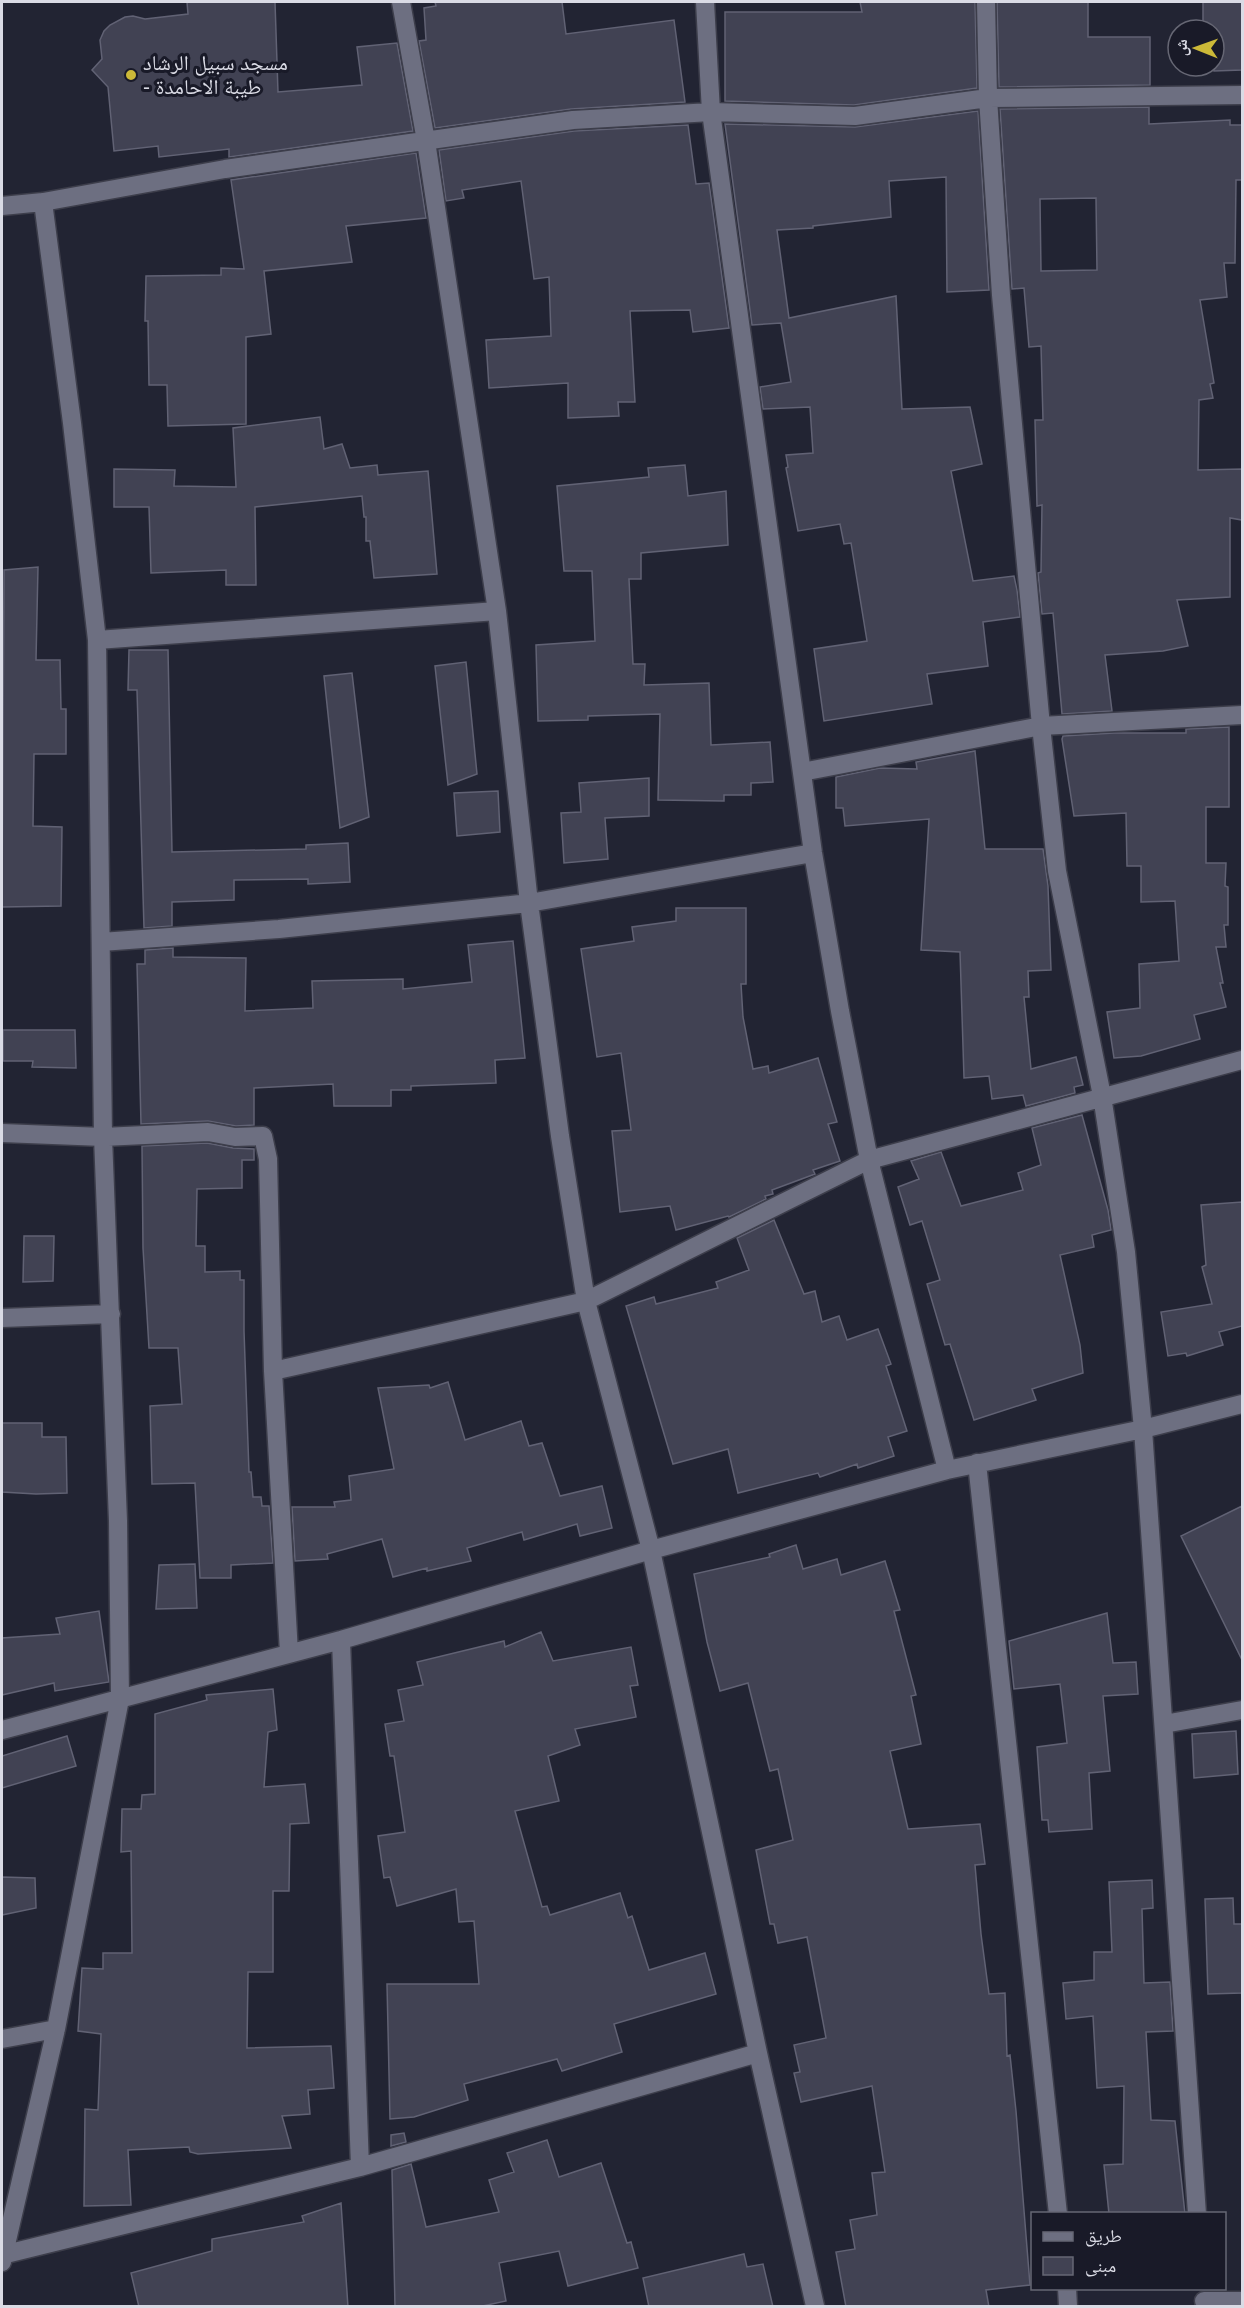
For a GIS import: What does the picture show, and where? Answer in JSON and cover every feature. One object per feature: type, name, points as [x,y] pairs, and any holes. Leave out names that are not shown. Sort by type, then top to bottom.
[{"type":"street","points":[[402,2],[426,141],[497,611],[529,903],[560,1136],[586,1301],[651,1550],[758,2053],[816,2307]]},
{"type":"street","points":[[705,2],[711,112],[813,853],[869,1160],[947,1470]]},
{"type":"street","points":[[986,2],[988,98],[1001,295],[1041,726],[1057,871],[1102,1096],[1126,1252],[1143,1429],[1197,2212]]},
{"type":"street","points":[[2,206],[43,202],[225,169],[573,120],[711,112],[855,116],[988,98],[1242,95]]},
{"type":"street","points":[[43,202],[97,640],[103,1137],[118,1521],[120,1699],[56,2029],[2,2257],[360,2167],[758,2053]]},
{"type":"street","points":[[97,640],[497,611]]},
{"type":"street","points":[[802,772],[1041,726],[1242,715]]},
{"type":"street","points":[[101,942],[279,929],[529,903],[813,853]]},
{"type":"street","points":[[273,1371],[586,1301],[869,1160],[1242,1060]]},
{"type":"street","points":[[2,1133],[103,1137],[208,1132],[235,1137],[263,1136],[268,1159],[273,1371],[289,1653]]},
{"type":"street","points":[[2,1318],[111,1314]]},
{"type":"street","points":[[2,1730],[341,1640],[651,1550],[977,1462],[1143,1429],[1242,1404]]},
{"type":"street","points":[[977,1462],[1058,2212]]},
{"type":"street","points":[[341,1640],[360,2167]]},
{"type":"street","points":[[1164,1724],[1242,1710]]},
{"type":"street","points":[[2,2039],[56,2029]]},
{"type":"street","points":[[1066,2290],[1068,2307]]},
{"type":"street","points":[[1204,2299],[1242,2301]]},
{"type":"building","points":[[187,2],[275,2],[278,92],[362,85],[357,47],[397,43],[413,131],[229,157],[229,149],[159,157],[158,146],[114,151],[108,87],[92,70],[102,59],[100,40],[104,31],[125,17],[145,19],[188,14]]},
{"type":"building","points":[[435,2],[562,2],[566,34],[674,20],[685,102],[571,109],[435,128],[419,41],[426,40],[424,8],[436,6]]},
{"type":"building","points":[[860,2],[975,2],[977,88],[854,105],[725,101],[725,12],[862,12]]},
{"type":"building","points":[[997,2],[1088,2],[1088,37],[1150,37],[1150,85],[999,87]]},
{"type":"building","points":[[1203,2],[1242,2],[1242,70],[1226,71],[1226,18],[1203,18]]},
{"type":"building","points":[[1149,107],[1149,124],[1230,120],[1230,125],[1242,125],[1242,180],[1236,180],[1235,263],[1224,263],[1227,297],[1200,300],[1214,383],[1210,384],[1213,398],[1199,400],[1198,470],[1242,469],[1242,520],[1230,518],[1230,597],[1177,600],[1188,646],[1163,651],[1105,655],[1112,711],[1062,714],[1053,613],[1042,614],[1038,573],[1041,572],[1042,505],[1037,506],[1035,420],[1043,420],[1041,346],[1029,347],[1024,288],[1012,289],[1000,109]],"holes":[[[1096,198],[1097,270],[1041,271],[1040,199]]]},
{"type":"building","points":[[978,111],[989,290],[947,292],[946,177],[889,181],[891,217],[813,226],[813,228],[777,230],[789,318],[896,296],[902,409],[970,407],[982,464],[951,471],[973,581],[1014,576],[1020,617],[983,622],[988,666],[927,674],[932,704],[824,721],[814,649],[867,641],[851,543],[844,544],[840,524],[798,531],[786,468],[788,467],[786,455],[813,453],[810,407],[763,409],[760,387],[791,382],[781,323],[752,325],[725,124],[855,127]]},
{"type":"building","points":[[688,125],[696,184],[709,183],[729,328],[693,332],[690,310],[630,311],[635,402],[618,402],[619,416],[568,418],[568,383],[489,388],[486,340],[551,336],[549,277],[534,279],[521,181],[462,190],[464,198],[446,201],[439,150],[574,131]]},
{"type":"building","points":[[416,153],[426,218],[346,226],[352,262],[264,271],[271,334],[246,337],[246,424],[168,426],[167,385],[149,385],[148,321],[145,321],[146,276],[221,275],[221,268],[244,269],[231,180]]},
{"type":"building","points":[[320,417],[324,449],[342,444],[350,468],[377,465],[378,475],[428,471],[437,574],[374,578],[370,541],[366,541],[366,517],[364,517],[362,496],[255,507],[256,585],[226,585],[226,570],[151,573],[149,507],[114,507],[114,469],[175,470],[174,486],[236,487],[233,428]]},
{"type":"building","points":[[685,465],[688,496],[726,491],[728,545],[641,553],[641,579],[629,579],[633,664],[645,664],[644,685],[709,683],[711,745],[770,742],[773,782],[751,783],[751,795],[724,795],[724,801],[658,800],[660,714],[588,716],[588,720],[538,721],[536,645],[595,641],[592,571],[564,571],[557,486],[649,477],[648,468]]},
{"type":"building","points":[[38,567],[36,660],[60,660],[61,709],[66,709],[66,754],[34,754],[33,826],[62,827],[61,906],[2,907],[4,570]]},
{"type":"building","points":[[129,650],[168,650],[172,852],[306,849],[306,845],[348,843],[350,882],[308,884],[308,879],[234,880],[234,900],[172,902],[172,926],[144,928],[137,690],[128,690]]},
{"type":"building","points":[[466,662],[477,774],[448,785],[435,666]]},
{"type":"building","points":[[352,673],[369,817],[340,828],[324,676]]},
{"type":"building","points":[[1229,727],[1229,807],[1206,807],[1206,863],[1226,863],[1228,925],[1224,925],[1226,947],[1216,947],[1223,983],[1220,983],[1226,1007],[1194,1015],[1200,1039],[1141,1056],[1114,1058],[1107,1012],[1140,1008],[1139,964],[1179,961],[1175,901],[1141,902],[1141,866],[1127,866],[1126,813],[1074,816],[1063,736],[1186,733],[1186,729]]},
{"type":"building","points":[[975,751],[985,849],[1043,849],[1048,886],[1051,970],[1028,971],[1029,997],[1024,997],[1031,1069],[1076,1057],[1083,1085],[1074,1087],[1075,1093],[1026,1106],[1023,1095],[992,1099],[989,1076],[964,1078],[960,952],[921,950],[929,819],[845,826],[843,808],[836,808],[836,777],[880,768],[917,769],[916,762]]},
{"type":"building","points":[[649,778],[649,816],[605,818],[608,859],[564,863],[561,813],[581,812],[579,783]]},
{"type":"building","points":[[498,791],[500,832],[457,836],[454,793]]},
{"type":"building","points":[[676,908],[746,908],[746,984],[741,984],[743,1017],[753,1069],[768,1066],[769,1073],[818,1058],[837,1122],[828,1124],[840,1161],[813,1170],[815,1174],[772,1190],[773,1194],[765,1196],[766,1199],[729,1217],[676,1230],[670,1206],[620,1212],[612,1131],[631,1130],[621,1053],[597,1057],[581,949],[634,941],[632,927],[676,921]]},
{"type":"building","points":[[513,941],[525,1058],[495,1060],[496,1083],[411,1086],[411,1090],[391,1090],[391,1106],[334,1106],[333,1084],[254,1088],[254,1125],[236,1126],[208,1121],[141,1124],[137,964],[145,964],[145,950],[173,948],[173,957],[246,958],[245,1011],[313,1008],[312,981],[403,979],[403,989],[472,982],[468,945]]},
{"type":"building","points":[[3,1030],[75,1030],[76,1068],[32,1067],[33,1061],[3,1061]]},
{"type":"building","points":[[1082,1115],[1108,1210],[1111,1230],[1092,1235],[1094,1247],[1060,1255],[1080,1345],[1083,1373],[1032,1389],[1036,1400],[974,1420],[950,1344],[945,1345],[927,1284],[940,1280],[922,1221],[910,1225],[898,1187],[919,1179],[911,1161],[941,1152],[961,1206],[1023,1190],[1018,1173],[1041,1165],[1032,1128]]},
{"type":"building","points":[[207,1143],[254,1149],[254,1160],[242,1160],[242,1188],[197,1189],[196,1246],[205,1246],[205,1272],[240,1271],[240,1280],[244,1280],[249,1472],[251,1472],[253,1497],[261,1497],[262,1506],[269,1506],[273,1563],[231,1565],[231,1578],[200,1578],[195,1483],[152,1484],[150,1406],[182,1404],[178,1348],[149,1348],[143,1248],[142,1146]]},
{"type":"building","points":[[1242,1202],[1242,1326],[1219,1332],[1223,1345],[1187,1356],[1186,1353],[1168,1356],[1161,1312],[1212,1304],[1202,1267],[1206,1265],[1201,1205]]},
{"type":"building","points":[[774,1220],[804,1294],[815,1291],[822,1322],[839,1316],[847,1340],[878,1329],[891,1364],[886,1366],[907,1431],[888,1437],[894,1456],[858,1468],[857,1464],[820,1477],[818,1473],[738,1493],[728,1449],[673,1464],[626,1306],[654,1297],[656,1304],[718,1288],[716,1282],[749,1270],[737,1238]]},
{"type":"building","points":[[24,1236],[54,1236],[53,1281],[23,1282]]},
{"type":"building","points":[[448,1382],[465,1440],[521,1421],[529,1446],[542,1443],[560,1496],[602,1486],[612,1528],[580,1536],[577,1524],[524,1540],[522,1532],[467,1548],[471,1561],[427,1571],[427,1568],[393,1577],[382,1539],[327,1554],[328,1559],[295,1561],[292,1507],[335,1507],[334,1502],[351,1500],[349,1476],[394,1469],[378,1388],[429,1385],[430,1388]]},
{"type":"building","points":[[2,1423],[42,1423],[42,1437],[66,1437],[67,1493],[2,1492]]},
{"type":"building","points":[[1242,1506],[1242,1660],[1181,1536]]},
{"type":"building","points":[[796,1545],[803,1569],[837,1559],[841,1575],[885,1561],[900,1610],[894,1611],[916,1695],[911,1696],[921,1744],[890,1751],[908,1829],[980,1824],[985,1864],[975,1865],[981,1934],[989,1994],[1005,1993],[1007,2056],[1010,2055],[1016,2111],[1030,2285],[986,2290],[989,2307],[846,2307],[836,2252],[855,2249],[850,2220],[877,2215],[872,2173],[885,2172],[872,2086],[801,2102],[794,2073],[800,2072],[794,2045],[826,2038],[807,1937],[778,1943],[774,1924],[770,1924],[756,1850],[793,1840],[778,1769],[770,1771],[748,1683],[720,1691],[707,1642],[694,1574],[770,1557],[769,1554]]},
{"type":"building","points":[[195,1564],[197,1608],[156,1609],[159,1565]]},
{"type":"building","points":[[99,1611],[109,1682],[55,1691],[54,1683],[2,1695],[2,1638],[60,1634],[56,1618]]},
{"type":"building","points":[[1107,1613],[1113,1663],[1136,1662],[1138,1694],[1103,1696],[1110,1771],[1089,1773],[1092,1829],[1049,1832],[1048,1820],[1042,1820],[1037,1747],[1067,1743],[1060,1684],[1014,1689],[1009,1641]]},
{"type":"building","points":[[541,1632],[553,1661],[631,1647],[638,1685],[630,1686],[636,1717],[575,1729],[580,1745],[548,1756],[559,1801],[515,1811],[542,1907],[547,1906],[550,1915],[620,1893],[628,1918],[632,1916],[649,1970],[705,1953],[716,1994],[614,2024],[622,2052],[562,2071],[557,2059],[464,2084],[468,2100],[414,2117],[390,2119],[387,1984],[479,1984],[474,1921],[459,1922],[456,1889],[397,1906],[390,1877],[384,1878],[378,1836],[405,1832],[394,1756],[390,1756],[385,1724],[404,1721],[398,1690],[423,1685],[417,1662],[504,1641],[505,1647]]},
{"type":"building","points":[[273,1689],[277,1730],[268,1732],[264,1787],[305,1784],[309,1823],[290,1824],[289,1891],[273,1891],[273,1972],[248,1972],[247,2048],[331,2046],[334,2088],[308,2090],[310,2114],[282,2116],[291,2148],[198,2154],[190,2152],[189,2147],[128,2150],[131,2205],[84,2206],[85,2109],[98,2110],[101,2034],[78,2031],[82,1968],[103,1969],[103,1953],[132,1953],[131,1851],[121,1852],[122,1809],[141,1809],[142,1795],[155,1794],[155,1714],[207,1700],[206,1695]]},
{"type":"building","points":[[1236,1731],[1238,1774],[1194,1778],[1192,1734]]},
{"type":"building","points":[[67,1736],[76,1766],[2,1788],[2,1756]]},
{"type":"building","points":[[2,1877],[35,1878],[36,1908],[2,1915]]},
{"type":"building","points":[[1152,1880],[1153,1908],[1142,1909],[1144,1983],[1170,1982],[1173,2031],[1146,2032],[1151,2120],[1175,2121],[1185,2212],[1109,2212],[1104,2165],[1123,2164],[1124,2086],[1097,2088],[1093,2016],[1066,2019],[1063,1983],[1094,1980],[1094,1952],[1112,1952],[1109,1882]]},
{"type":"building","points":[[1233,1898],[1234,1924],[1242,1924],[1242,1993],[1208,1994],[1205,1899]]},
{"type":"building","points":[[404,2133],[406,2142],[391,2146],[391,2135]]},
{"type":"building","points":[[547,2140],[559,2177],[601,2163],[627,2243],[631,2242],[638,2268],[568,2286],[559,2251],[499,2263],[506,2301],[478,2307],[395,2307],[392,2170],[411,2164],[426,2227],[499,2212],[489,2180],[514,2172],[507,2153]]},
{"type":"building","points":[[341,2203],[348,2307],[139,2307],[131,2273],[212,2251],[212,2239],[304,2222],[302,2216]]},
{"type":"building","points":[[744,2254],[747,2267],[763,2264],[773,2307],[649,2307],[643,2278]]},
{"type":"place","name":"مسجد سبيل الرشاد - طيبة الاحامدة","points":[[131,75]]}]
